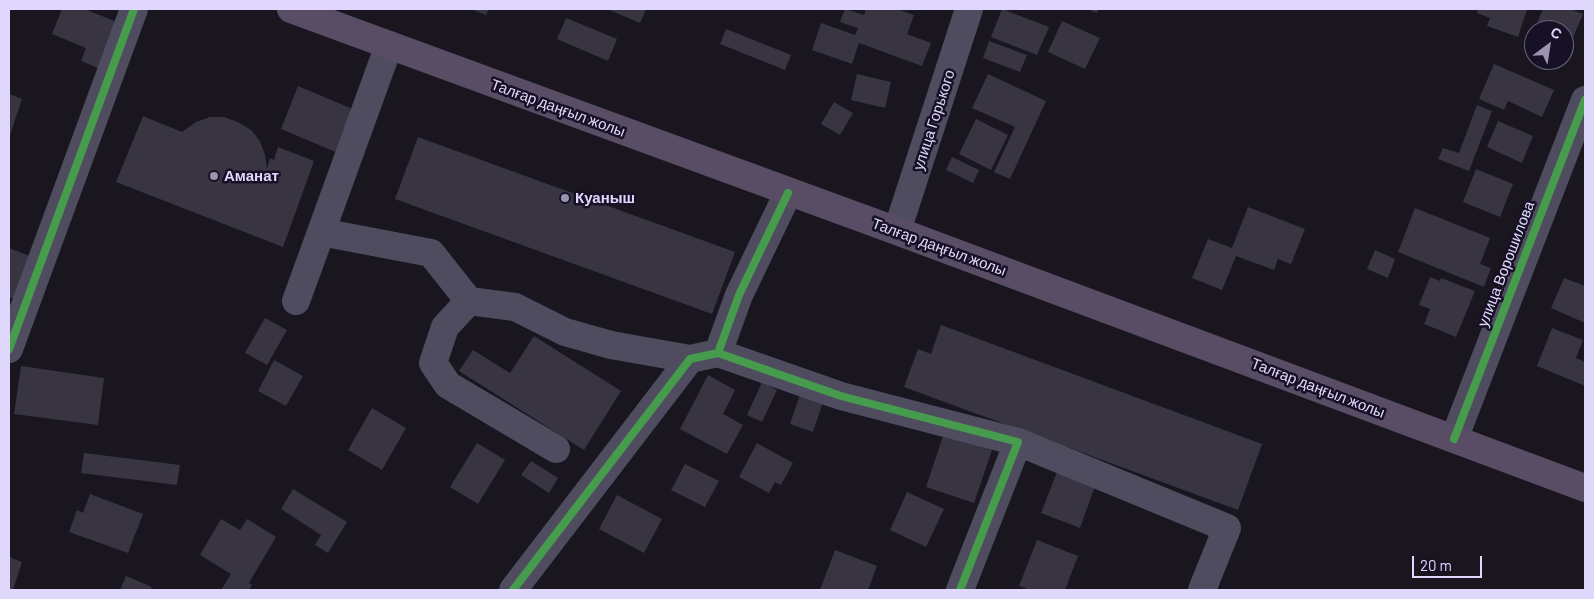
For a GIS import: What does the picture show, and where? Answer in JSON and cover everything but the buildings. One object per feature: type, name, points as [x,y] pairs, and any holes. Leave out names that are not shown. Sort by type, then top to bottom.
[{"type":"main road","name":"Талғар даңғыл жолы","points":[[291,9],[327,15],[389,45],[897,231],[1585,488]]},
{"type":"street","points":[[9,349],[134,9]]},
{"type":"street","name":"улица Горького","points":[[897,231],[970,9]]},
{"type":"street","points":[[296,301],[389,45]]},
{"type":"street","name":"улица Ворошилова","points":[[1454,439],[1585,100]]},
{"type":"street","points":[[718,354],[739,295],[788,192]]},
{"type":"street","points":[[321,232],[431,253],[469,301],[515,307],[565,332],[611,345],[690,359],[718,354],[841,396],[1018,442],[1227,528],[1202,590]]},
{"type":"street","points":[[469,301],[445,327],[433,363],[448,385],[556,448]]},
{"type":"street","points":[[513,590],[690,359]]},
{"type":"street","points":[[960,590],[1018,442]]},
{"type":"cycle path","points":[[9,349],[134,9]]},
{"type":"cycle path","points":[[1454,439],[1585,100]]},
{"type":"cycle path","points":[[513,590],[690,359],[718,353],[739,295],[788,193]]},
{"type":"cycle path","points":[[718,353],[841,396],[1018,442],[960,590]]},
{"type":"place","name":"Аманат","points":[[214,176]]},
{"type":"place","name":"Куаныш","points":[[565,198]]}]
